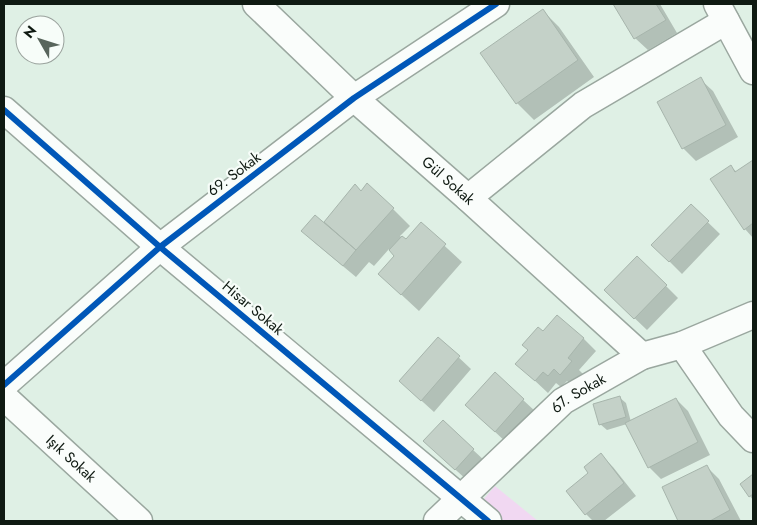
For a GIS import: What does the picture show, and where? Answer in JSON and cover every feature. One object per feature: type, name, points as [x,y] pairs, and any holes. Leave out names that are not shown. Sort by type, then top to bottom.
[{"type":"street","name":"Gül Sokak","points":[[256,4],[354,98],[468,198],[642,356]]},
{"type":"street","name":"69. Sokak","points":[[4,386],[160,246],[354,98],[496,4]]},
{"type":"street","points":[[468,198],[583,105],[721,12],[753,71]]},
{"type":"street","name":"Hisar Sokak","points":[[4,110],[160,246],[488,521]]},
{"type":"street","name":"67. Sokak","points":[[436,521],[563,401],[642,356],[682,345],[753,315]]},
{"type":"street","points":[[682,345],[730,416],[753,438]]},
{"type":"street","name":"Işık Sokak","points":[[4,397],[139,521]]},
{"type":"shaded area","points":[[495,486],[538,521],[465,521]]},
{"type":"building","points":[[613,4],[656,4],[666,20],[634,39]]},
{"type":"building","points":[[543,9],[578,60],[516,104],[480,53]]},
{"type":"building","points":[[701,77],[726,125],[682,149],[657,102]]},
{"type":"building","points":[[753,160],[753,223],[744,230],[710,179],[731,165],[735,172]]},
{"type":"building","points":[[367,183],[394,208],[356,250],[324,222],[355,184],[361,191]]},
{"type":"building","points":[[691,204],[709,221],[669,262],[651,245]]},
{"type":"building","points":[[315,215],[356,250],[343,266],[301,231]]},
{"type":"building","points":[[421,222],[446,244],[401,295],[378,274],[394,256],[389,250],[402,236],[406,239]]},
{"type":"building","points":[[637,256],[667,285],[634,319],[604,290]]},
{"type":"building","points":[[557,315],[584,338],[568,358],[572,361],[560,375],[554,369],[548,376],[543,372],[535,381],[515,364],[528,350],[522,345],[538,327],[543,331]]},
{"type":"building","points":[[438,337],[460,356],[421,401],[399,381]]},
{"type":"building","points":[[495,372],[524,399],[495,432],[465,405]]},
{"type":"building","points":[[620,396],[626,417],[599,425],[593,404]]},
{"type":"building","points":[[676,398],[698,442],[648,468],[625,423]]},
{"type":"building","points":[[443,420],[474,449],[455,470],[423,441]]},
{"type":"building","points":[[601,453],[624,483],[585,515],[566,491],[588,473],[584,467]]},
{"type":"building","points":[[707,465],[730,510],[710,521],[678,521],[662,487]]},
{"type":"building","points":[[753,474],[753,494],[749,497],[740,484]]},
{"type":"cycle path","points":[[4,385],[160,247],[354,98],[496,4]]},
{"type":"cycle path","points":[[4,110],[160,247],[488,521]]}]
